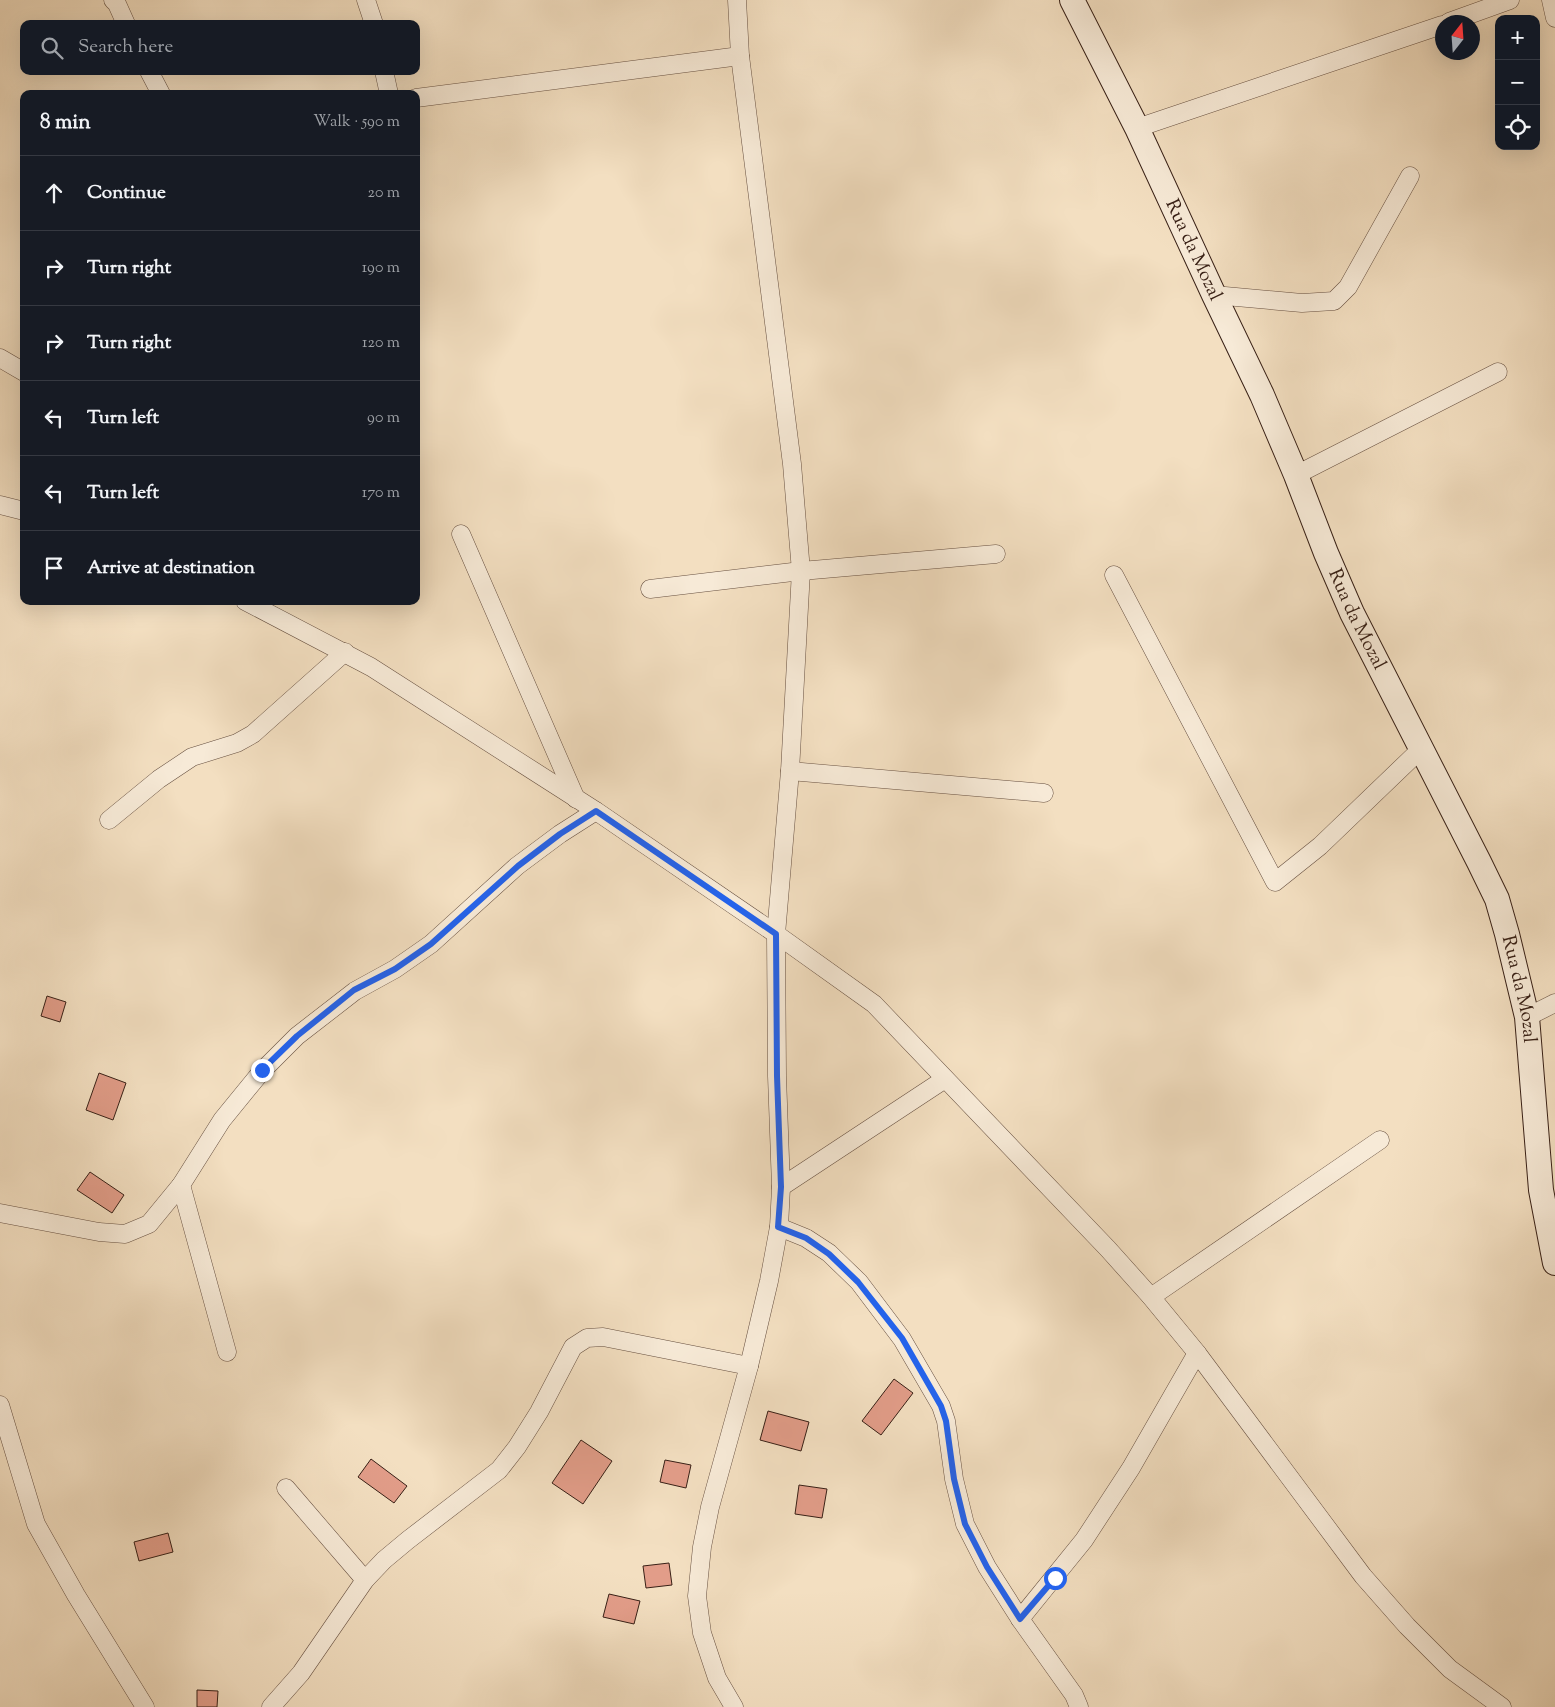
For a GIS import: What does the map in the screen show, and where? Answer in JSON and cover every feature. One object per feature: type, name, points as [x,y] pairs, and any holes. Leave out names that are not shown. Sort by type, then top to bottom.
[{"type":"main road","name":"Rua da Mozal","points":[[1072,0],[1136,128],[1262,395],[1352,613],[1480,862],[1497,900],[1527,1017],[1541,1190],[1554,1252]]},
{"type":"street","points":[[113,0],[117,4],[124,20]]},
{"type":"street","points":[[366,0],[373,20]]},
{"type":"street","points":[[734,1707],[717,1678],[702,1633],[697,1596],[702,1547],[710,1507],[749,1366],[769,1281],[778,1227],[781,1187],[777,1076],[776,934],[790,772],[801,571],[792,464],[740,56],[736,10],[737,0]]},
{"type":"street","points":[[1468,15],[1510,0]]},
{"type":"street","points":[[1551,0],[1555,18]]},
{"type":"street","points":[[1136,128],[1435,27]]},
{"type":"street","points":[[420,97],[740,56]]},
{"type":"street","points":[[151,75],[159,90]]},
{"type":"street","points":[[385,75],[388,90]]},
{"type":"street","points":[[1214,295],[1302,303],[1334,301],[1348,287],[1410,176]]},
{"type":"street","points":[[0,358],[20,370]]},
{"type":"street","points":[[1296,475],[1498,372]]},
{"type":"street","points":[[0,505],[20,511]]},
{"type":"street","points":[[461,534],[576,799]]},
{"type":"street","points":[[650,588],[801,571],[996,554]]},
{"type":"street","points":[[1114,575],[1275,882],[1320,846],[1421,749]]},
{"type":"street","points":[[261,605],[379,672],[596,811],[776,934],[874,1004],[1108,1249],[1150,1297],[1197,1353],[1363,1576],[1407,1626],[1450,1669],[1502,1707]]},
{"type":"street","points":[[109,820],[159,779],[192,757],[236,743],[253,734],[345,652]]},
{"type":"street","points":[[790,772],[1044,793]]},
{"type":"street","points":[[0,1213],[99,1232],[126,1234],[149,1224],[181,1185],[222,1120],[262,1070],[297,1036],[354,990],[395,969],[431,944],[518,866],[560,834],[596,811]]},
{"type":"street","points":[[1527,1017],[1555,1003]]},
{"type":"street","points":[[781,1187],[945,1079]]},
{"type":"street","points":[[1150,1297],[1380,1140]]},
{"type":"street","points":[[181,1185],[227,1352]]},
{"type":"street","points":[[778,1227],[806,1238],[829,1254],[858,1282],[902,1338],[941,1406],[946,1421],[954,1479],[965,1524],[987,1567],[1020,1619],[1074,1695],[1079,1707]]},
{"type":"street","points":[[271,1707],[300,1673],[365,1580],[384,1560],[499,1470],[540,1412],[573,1347],[587,1338],[603,1337],[749,1366]]},
{"type":"street","points":[[1020,1619],[1084,1540],[1131,1468],[1197,1353]]},
{"type":"street","points":[[0,1405],[36,1524],[76,1595],[146,1707]]},
{"type":"street","points":[[286,1488],[365,1580]]},
{"type":"building","points":[[47,996],[66,1002],[60,1022],[41,1016]]},
{"type":"building","points":[[99,1073],[126,1083],[113,1120],[86,1110]]},
{"type":"building","points":[[90,1172],[124,1195],[112,1213],[77,1190]]},
{"type":"building","points":[[894,1379],[913,1393],[881,1435],[862,1421]]},
{"type":"building","points":[[768,1411],[809,1422],[801,1451],[760,1440]]},
{"type":"building","points":[[581,1440],[612,1461],[583,1504],[552,1483]]},
{"type":"building","points":[[371,1459],[407,1486],[394,1503],[358,1477]]},
{"type":"building","points":[[665,1460],[691,1465],[686,1488],[660,1482]]},
{"type":"building","points":[[799,1485],[827,1489],[822,1518],[795,1514]]},
{"type":"building","points":[[168,1533],[173,1552],[139,1561],[134,1542]]},
{"type":"building","points":[[669,1563],[672,1585],[646,1588],[643,1566]]},
{"type":"building","points":[[609,1594],[640,1601],[634,1624],[603,1617]]},
{"type":"building","points":[[197,1690],[218,1691],[217,1707],[197,1707]]},
{"type":"route","points":[[262,1070],[297,1036],[354,990],[395,969],[431,944],[518,866],[560,834],[596,811],[776,934],[777,1076],[781,1157],[778,1227],[806,1238],[829,1254],[858,1282],[902,1338],[941,1406],[946,1421],[958,1500],[965,1524],[987,1567],[1020,1619],[1055,1578]]}]
